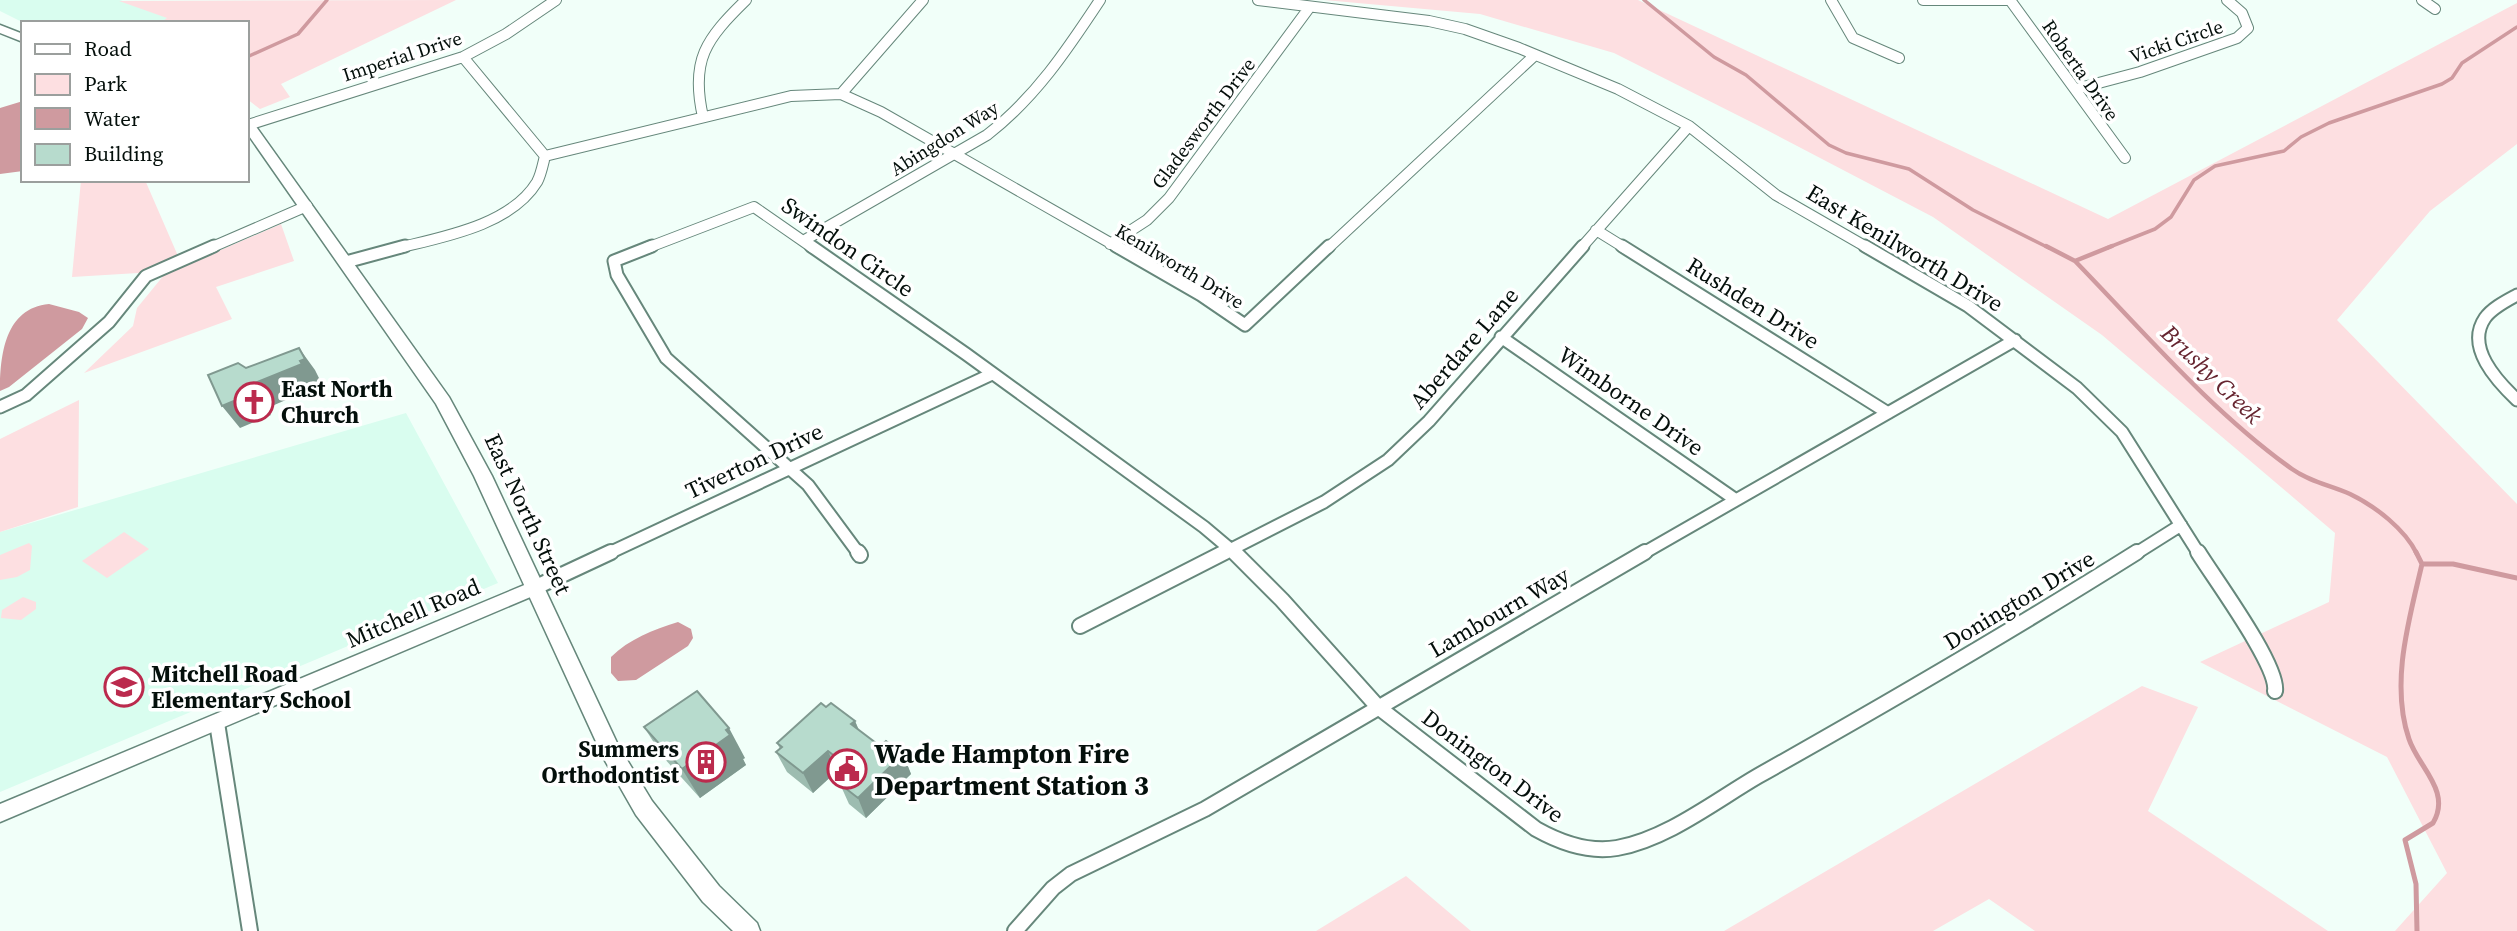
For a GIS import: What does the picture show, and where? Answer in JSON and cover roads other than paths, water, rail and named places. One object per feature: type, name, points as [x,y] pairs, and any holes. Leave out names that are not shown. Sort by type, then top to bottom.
[{"type":"main road","points":[[0,29],[21,37]]},
{"type":"main road","name":"East North Street","points":[[248,126],[443,401],[483,476],[611,752],[643,808],[705,886],[749,931]]},
{"type":"street","name":"Imperial Drive","points":[[248,125],[463,57],[506,34],[556,0]]},
{"type":"street","points":[[703,117],[695,85],[701,55],[710,37],[746,0]]},
{"type":"street","points":[[841,94],[923,0]]},
{"type":"street","name":"Abingdon Way","points":[[803,241],[1001,125],[1025,104],[1100,0]]},
{"type":"street","points":[[1258,0],[1443,24],[1496,39],[1535,55]]},
{"type":"street","points":[[1831,0],[1853,38],[1899,58]]},
{"type":"street","points":[[1923,0],[2010,0]]},
{"type":"street","name":"Roberta Drive","points":[[2010,0],[2125,158]]},
{"type":"street","name":"Vicki Circle","points":[[2076,89],[2140,72],[2241,36],[2248,28],[2246,20],[2227,0]]},
{"type":"street","points":[[2422,0],[2435,9]]},
{"type":"street","name":"Gladesworth Drive","points":[[1110,244],[1147,220],[1169,198],[1309,8]]},
{"type":"street","name":"Kenilworth Drive","points":[[545,156],[792,96],[841,94],[870,106],[1213,302],[1245,325],[1535,55]]},
{"type":"street","name":"East Kenilworth Drive","points":[[1535,55],[1647,102],[1689,126],[1776,195],[1927,280],[2015,340],[2112,420],[2131,444],[2266,659],[2276,684],[2275,691]]},
{"type":"street","points":[[346,262],[464,229],[508,212],[536,186],[545,156],[463,57]]},
{"type":"street","name":"Aberdare Lane","points":[[1080,626],[1324,502],[1388,460],[1429,421],[1689,126]]},
{"type":"street","points":[[0,407],[26,395],[109,322],[146,276],[307,206]]},
{"type":"street","name":"Swindon Circle","points":[[790,468],[666,358],[617,275],[614,261],[754,207],[992,374]]},
{"type":"street","name":"Rushden Drive","points":[[1595,230],[1888,414]]},
{"type":"street","points":[[2517,295],[2484,320],[2479,341],[2488,366],[2517,400]]},
{"type":"street","name":"Wimborne Drive","points":[[1501,337],[1736,500]]},
{"type":"street","name":"Lambourn Way","points":[[1015,931],[1053,888],[1071,874],[1205,809],[1378,706],[2015,340]]},
{"type":"street","name":"Tiverton Drive","points":[[534,588],[992,374]]},
{"type":"street","name":"Donington Drive","points":[[992,374],[1232,550],[1378,706],[1548,836],[1583,848],[1616,848],[1692,812],[2010,632],[2181,525]]},
{"type":"street","points":[[790,468],[808,485],[860,555]]},
{"type":"street","name":"Mitchell Road","points":[[0,813],[534,588]]},
{"type":"street","points":[[217,723],[250,931]]},
{"type":"water","points":[[21,102],[21,171],[0,174],[0,108]]},
{"type":"water","points":[[49,304],[79,312],[88,318],[82,329],[9,387],[0,391],[1,363],[14,324],[34,307]]},
{"type":"water","points":[[678,622],[691,629],[693,638],[688,646],[636,680],[618,681],[611,673],[611,657],[618,651],[642,636]]},
{"type":"waterway","points":[[248,57],[298,34],[327,0]]},
{"type":"waterway","name":"Brushy Creek","points":[[1644,0],[1714,57],[1746,75],[1829,145],[1846,153],[1909,169],[1973,210],[2049,248]]},
{"type":"waterway","points":[[2110,247],[2155,229],[2171,217],[2194,180],[2215,166],[2284,151],[2301,137],[2329,123],[2442,84],[2452,78],[2462,63],[2517,27]]},
{"type":"waterway","name":"Brushy Creek","points":[[2046,246],[2075,261]]},
{"type":"waterway","points":[[2075,261],[2110,247]]},
{"type":"waterway","name":"Brushy Creek","points":[[2075,261],[2179,370],[2262,446],[2299,473],[2350,494],[2369,505],[2397,527],[2417,554]]},
{"type":"waterway","name":"Brushy Creek","points":[[2417,554],[2422,564]]},
{"type":"waterway","name":"Brushy Creek","points":[[2417,931],[2416,884],[2405,840],[2433,823],[2439,800],[2432,779],[2409,739],[2401,696],[2404,652],[2422,564]]},
{"type":"waterway","points":[[2422,564],[2453,564],[2517,578]]},
{"type":"place","name":"East North Church","points":[[254,402]]},
{"type":"place","name":"Mitchell Road Elementary School","points":[[124,687]]},
{"type":"place","name":"Summers Orthodontist","points":[[706,762]]},
{"type":"place","name":"Wade Hampton Fire Department Station 3","points":[[847,769]]}]
